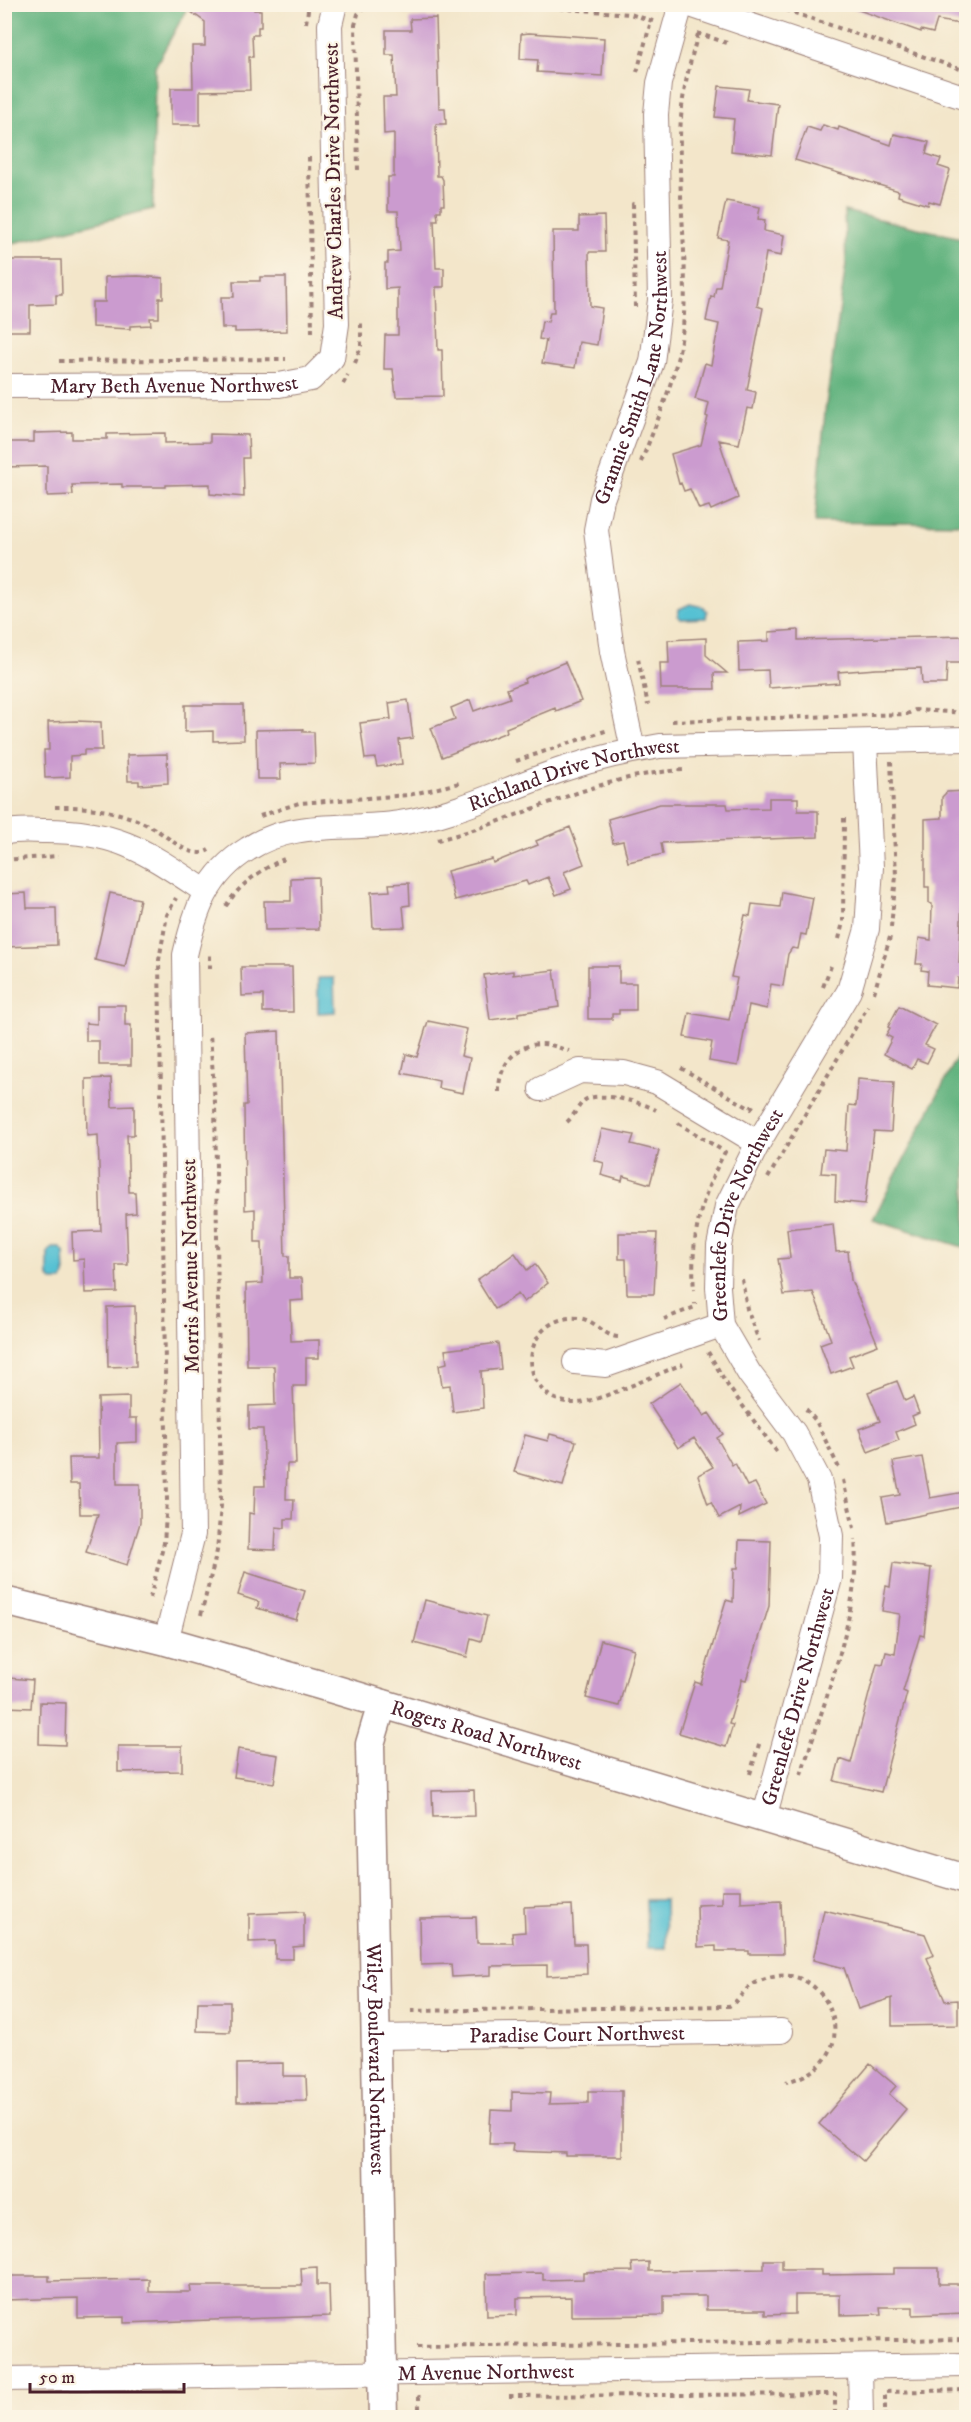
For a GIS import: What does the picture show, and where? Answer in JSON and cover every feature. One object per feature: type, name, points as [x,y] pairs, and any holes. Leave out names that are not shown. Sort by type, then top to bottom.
[{"type":"street","name":"Andrew Charles Drive Northwest","points":[[332,358],[337,324],[330,26],[335,4]]},
{"type":"street","name":"Grannie Smith Lane Northwest","points":[[633,750],[612,651],[596,530],[602,499],[652,362],[658,331],[660,300],[656,114],[659,83],[681,4]]},
{"type":"street","points":[[687,4],[966,98]]},
{"type":"street","name":"Mary Beth Avenue Northwest","points":[[4,387],[279,385],[311,379],[332,358]]},
{"type":"street","name":"Richland Drive Northwest","points":[[205,891],[225,868],[247,849],[274,836],[306,827],[399,823],[432,816],[468,806],[566,768],[633,750],[660,746],[966,739]]},
{"type":"street","name":"Greenlefe Drive Northwest","points":[[764,1818],[831,1578],[831,1536],[819,1480],[794,1433],[749,1373],[721,1325],[718,1287],[719,1246],[727,1206],[758,1143],[849,991],[867,929],[871,867],[865,742]]},
{"type":"street","points":[[4,833],[78,831],[118,839],[155,858],[205,891]]},
{"type":"street","name":"Morris Avenue Northwest","points":[[166,1641],[193,1534],[185,955],[192,923],[205,891]]},
{"type":"street","points":[[541,1089],[580,1071],[624,1073],[657,1082],[758,1143]]},
{"type":"street","points":[[574,1362],[606,1365],[721,1325]]},
{"type":"street","name":"Rogers Road Northwest","points":[[4,1601],[166,1641],[966,1879]]},
{"type":"street","name":"Wiley Boulevard Northwest","points":[[382,1704],[370,1744],[383,2418]]},
{"type":"street","name":"Paradise Court Northwest","points":[[375,2037],[781,2031]]},
{"type":"street","name":"M Avenue Northwest","points":[[4,2379],[966,2365]]},
{"type":"street","points":[[860,2367],[861,2418]]},
{"type":"path","points":[[306,25],[309,4]]},
{"type":"path","points":[[506,4],[630,14],[659,23]]},
{"type":"path","points":[[768,4],[966,71]]},
{"type":"path","points":[[309,155],[311,341]]},
{"type":"path","points":[[633,204],[634,314]]},
{"type":"path","points":[[52,362],[291,359]]},
{"type":"path","points":[[661,722],[907,714],[915,710],[966,713]]},
{"type":"path","points":[[507,764],[599,730],[615,729]]},
{"type":"path","points":[[767,1179],[856,1029],[873,994],[885,957],[892,921],[896,876],[891,758]]},
{"type":"path","points":[[435,841],[492,825],[538,805],[592,786],[636,776],[689,770]]},
{"type":"path","points":[[254,818],[299,804],[409,795],[460,782]]},
{"type":"path","points":[[51,807],[105,810],[147,824],[192,852],[201,854],[211,848]]},
{"type":"path","points":[[837,945],[843,922],[844,809]]},
{"type":"path","points":[[4,860],[63,855]]},
{"type":"path","points":[[222,913],[241,886],[254,875],[293,855]]},
{"type":"path","points":[[167,893],[183,903]]},
{"type":"path","points":[[150,1598],[164,1543],[167,1501],[159,960],[167,915],[176,898]]},
{"type":"path","points":[[210,975],[212,945]]},
{"type":"path","points":[[821,992],[832,961]]},
{"type":"path","points":[[201,1615],[217,1551],[221,1505],[215,1103],[210,1027]]},
{"type":"path","points":[[567,1122],[575,1115],[582,1102],[590,1098],[624,1099],[641,1103],[662,1113]]},
{"type":"path","points":[[751,1108],[757,1099]]},
{"type":"path","points":[[660,1321],[695,1307],[693,1267],[698,1220],[711,1179],[725,1152],[671,1118]]},
{"type":"path","points":[[742,1274],[747,1309],[760,1344]]},
{"type":"path","points":[[629,1333],[613,1336],[591,1320],[579,1318],[556,1321],[540,1335],[531,1355],[533,1375],[537,1386],[554,1400],[564,1403],[589,1402],[688,1362]]},
{"type":"path","points":[[705,1346],[708,1354],[781,1460]]},
{"type":"path","points":[[698,1358],[708,1354]]},
{"type":"path","points":[[801,1777],[846,1624],[856,1568],[852,1509],[838,1465],[816,1421],[802,1404]]},
{"type":"path","points":[[750,1774],[763,1733]]},
{"type":"path","points":[[417,2347],[966,2339]]},
{"type":"path","points":[[885,2418],[885,2392],[966,2390]]},
{"type":"path","points":[[502,2396],[835,2394],[836,2418]]},
{"type":"path","points":[[419,2418],[419,2397],[431,2397]]},
{"type":"green space","points":[[4,5],[189,5],[155,67],[153,209],[5,245]]},
{"type":"green space","points":[[844,211],[966,239],[966,524],[815,522],[825,412],[846,264]]},
{"type":"green space","points":[[966,1040],[966,1248],[873,1219]]},
{"type":"water","points":[[690,604],[704,607],[707,612],[706,618],[681,619],[678,616],[679,609]]},
{"type":"water","points":[[318,978],[334,978],[335,1012],[318,1013]]},
{"type":"water","points":[[52,1248],[60,1248],[64,1252],[65,1275],[62,1281],[52,1281],[48,1277],[48,1253]]},
{"type":"water","points":[[646,1900],[665,1900],[666,1948],[647,1948]]},
{"type":"building","points":[[180,4],[254,4],[254,10],[261,10],[261,27],[258,27],[258,35],[252,35],[253,57],[249,57],[250,90],[200,91],[200,125],[171,125],[171,88],[193,88],[192,46],[205,46],[205,22]]},
{"type":"building","points":[[850,4],[966,4],[966,25],[937,20],[933,33],[921,30],[921,32],[850,7]]},
{"type":"building","points":[[436,18],[439,108],[445,108],[446,124],[436,124],[437,176],[441,176],[443,180],[444,205],[441,205],[441,211],[437,211],[438,220],[434,220],[436,268],[444,268],[444,287],[436,287],[438,350],[442,350],[443,396],[396,397],[393,369],[384,369],[385,335],[398,335],[398,288],[385,289],[385,263],[388,263],[388,252],[400,251],[398,211],[388,211],[388,177],[394,177],[394,133],[384,134],[383,97],[396,97],[394,55],[386,55],[386,30],[411,30],[410,19]]},
{"type":"building","points":[[521,34],[604,38],[602,76],[537,72],[538,60],[520,59]]},
{"type":"building","points":[[719,86],[749,89],[747,100],[778,104],[772,155],[731,151],[734,119],[715,117]]},
{"type":"building","points":[[823,125],[838,130],[839,127],[891,145],[894,134],[929,142],[926,154],[941,159],[938,166],[950,170],[940,204],[929,201],[928,205],[898,196],[899,191],[795,160],[807,127],[820,131]]},
{"type":"building","points":[[726,201],[760,207],[758,219],[765,220],[764,231],[784,235],[781,256],[766,253],[757,306],[763,308],[747,390],[756,392],[753,409],[747,408],[739,444],[719,440],[738,498],[711,510],[709,506],[699,509],[690,489],[684,491],[681,483],[679,484],[671,454],[701,445],[708,417],[706,416],[709,403],[695,399],[705,363],[711,365],[719,324],[706,321],[711,296],[714,297],[716,287],[720,287],[728,240],[718,238]]},
{"type":"building","points":[[604,216],[605,252],[589,252],[590,306],[602,308],[597,345],[579,342],[575,368],[542,363],[546,340],[539,339],[542,321],[548,322],[550,312],[554,312],[553,231],[579,231],[579,217]]},
{"type":"building","points":[[5,260],[61,260],[62,295],[56,295],[56,304],[30,305],[30,331],[4,331]]},
{"type":"building","points":[[105,277],[163,278],[163,298],[159,298],[159,318],[150,318],[151,325],[130,326],[130,329],[92,327],[92,302],[105,302]]},
{"type":"building","points":[[260,277],[286,277],[287,331],[235,332],[235,328],[222,328],[221,297],[234,297],[233,281],[260,281]]},
{"type":"building","points":[[72,432],[72,439],[107,439],[107,434],[165,433],[165,443],[210,442],[210,434],[248,435],[249,458],[243,458],[244,497],[210,494],[210,484],[166,485],[166,487],[122,487],[122,484],[72,485],[73,495],[47,496],[47,466],[4,467],[4,442],[34,442],[34,433]]},
{"type":"building","points":[[798,630],[798,640],[966,636],[966,663],[947,663],[946,684],[922,684],[921,668],[876,669],[838,672],[839,683],[769,688],[768,670],[739,671],[738,642],[769,641],[769,632]]},
{"type":"building","points":[[706,638],[706,655],[727,673],[714,673],[715,689],[661,689],[660,663],[669,663],[668,640]]},
{"type":"building","points":[[565,662],[581,701],[556,711],[555,708],[506,728],[507,732],[442,757],[431,728],[455,719],[451,708],[470,700],[474,711],[510,698],[507,689],[525,682],[524,679]]},
{"type":"building","points":[[408,700],[413,738],[399,740],[402,764],[377,767],[375,758],[365,759],[360,723],[391,719],[389,703]]},
{"type":"building","points":[[185,705],[243,705],[244,740],[213,741],[213,731],[185,732]]},
{"type":"building","points":[[48,722],[101,722],[102,750],[84,750],[84,755],[70,756],[70,777],[45,778],[44,750],[49,750]]},
{"type":"building","points":[[303,729],[303,732],[314,732],[315,763],[280,764],[281,779],[257,779],[256,730]]},
{"type":"building","points":[[167,754],[168,783],[139,785],[139,781],[128,781],[127,755]]},
{"type":"building","points":[[966,791],[963,882],[966,882],[966,899],[962,899],[959,963],[966,964],[966,979],[958,978],[957,988],[927,985],[928,971],[921,970],[922,964],[916,964],[919,938],[931,940],[932,904],[929,903],[929,887],[925,887],[925,819],[942,818],[942,797],[947,792]]},
{"type":"building","points":[[769,798],[798,798],[798,811],[818,811],[818,837],[661,843],[663,854],[628,862],[623,841],[613,843],[608,819],[660,804],[727,804],[728,809],[769,808]]},
{"type":"building","points":[[570,827],[584,864],[564,872],[571,889],[556,895],[548,877],[528,885],[526,881],[455,900],[447,871],[492,859],[493,863],[538,845],[536,841]]},
{"type":"building","points":[[318,877],[319,929],[265,930],[264,901],[291,901],[291,878]]},
{"type":"building","points":[[409,883],[410,905],[403,906],[405,927],[373,928],[371,892],[390,891],[389,884]]},
{"type":"building","points":[[782,892],[813,898],[806,935],[801,934],[798,949],[792,948],[788,954],[783,986],[771,984],[767,1009],[749,1005],[738,1066],[709,1061],[712,1042],[684,1037],[689,1013],[729,1020],[737,978],[731,977],[745,915],[750,916],[752,904],[780,907]]},
{"type":"building","points":[[26,893],[27,908],[56,908],[57,945],[5,947],[4,894]]},
{"type":"building","points":[[110,893],[140,899],[125,967],[95,960]]},
{"type":"building","points":[[588,966],[619,966],[619,983],[636,983],[636,1010],[619,1010],[619,1014],[612,1014],[612,1019],[588,1019]]},
{"type":"building","points":[[241,967],[292,967],[293,1012],[263,1012],[263,995],[242,996]]},
{"type":"building","points":[[554,970],[559,1007],[490,1020],[484,975],[513,971],[513,975]]},
{"type":"building","points":[[97,1005],[125,1005],[125,1025],[131,1025],[131,1065],[99,1065],[99,1041],[86,1041],[86,1023],[97,1024]]},
{"type":"building","points":[[899,1006],[936,1025],[925,1045],[934,1049],[927,1063],[917,1059],[912,1069],[884,1054],[892,1038],[886,1035],[890,1028],[888,1027]]},
{"type":"building","points":[[428,1021],[467,1029],[461,1056],[470,1058],[463,1093],[438,1088],[439,1081],[402,1073],[406,1054],[417,1057]]},
{"type":"building","points":[[279,1031],[285,1256],[289,1256],[289,1278],[302,1278],[303,1300],[290,1301],[291,1341],[319,1340],[319,1358],[306,1358],[306,1386],[293,1386],[296,1464],[287,1464],[286,1499],[294,1499],[293,1519],[285,1519],[285,1528],[276,1527],[275,1550],[248,1549],[249,1513],[254,1514],[255,1486],[265,1486],[263,1429],[249,1429],[249,1406],[275,1405],[274,1366],[247,1366],[246,1284],[263,1283],[262,1242],[255,1242],[255,1209],[245,1210],[244,1105],[247,1105],[245,1033]]},
{"type":"building","points":[[111,1078],[112,1107],[134,1106],[134,1135],[127,1135],[129,1192],[135,1192],[136,1213],[126,1214],[128,1265],[116,1265],[117,1292],[85,1293],[84,1259],[73,1260],[72,1232],[101,1231],[98,1135],[87,1136],[86,1079]]},
{"type":"building","points":[[858,1079],[894,1082],[891,1132],[874,1131],[865,1204],[835,1201],[836,1174],[821,1173],[824,1149],[846,1151],[849,1105],[856,1106]]},
{"type":"building","points":[[602,1129],[634,1135],[631,1144],[659,1151],[650,1184],[623,1176],[622,1181],[601,1175],[604,1163],[594,1160]]},
{"type":"building","points":[[833,1224],[836,1252],[848,1251],[851,1280],[878,1345],[849,1356],[853,1366],[831,1374],[820,1344],[831,1340],[813,1292],[784,1295],[778,1259],[790,1258],[787,1229]]},
{"type":"building","points":[[619,1233],[657,1233],[654,1294],[627,1294],[626,1259],[619,1259]]},
{"type":"building","points":[[515,1253],[527,1270],[535,1264],[548,1283],[524,1302],[518,1294],[495,1309],[477,1280]]},
{"type":"building","points":[[135,1306],[136,1366],[108,1367],[107,1307]]},
{"type":"building","points":[[498,1343],[501,1369],[481,1371],[483,1408],[453,1412],[450,1385],[442,1386],[439,1365],[447,1363],[445,1350]]},
{"type":"building","points":[[897,1381],[905,1401],[913,1397],[919,1413],[912,1416],[915,1424],[896,1432],[899,1440],[868,1452],[859,1429],[880,1421],[868,1392]]},
{"type":"building","points":[[681,1382],[704,1416],[709,1413],[723,1434],[717,1438],[732,1465],[735,1463],[747,1486],[755,1483],[766,1504],[739,1517],[740,1507],[719,1518],[711,1502],[708,1504],[698,1475],[713,1467],[694,1438],[678,1448],[649,1404]]},
{"type":"building","points":[[129,1397],[129,1418],[137,1418],[137,1442],[117,1443],[117,1484],[140,1484],[140,1523],[127,1565],[86,1552],[98,1514],[80,1514],[79,1484],[70,1484],[69,1458],[99,1458],[98,1398]]},
{"type":"building","points":[[550,1434],[576,1441],[563,1486],[514,1472],[525,1435],[548,1441]]},
{"type":"building","points":[[922,1457],[930,1498],[964,1492],[966,1506],[887,1522],[882,1498],[900,1495],[893,1462]]},
{"type":"building","points":[[739,1540],[771,1541],[769,1606],[746,1680],[742,1679],[729,1724],[733,1725],[726,1747],[679,1733],[695,1682],[701,1684],[726,1600],[733,1602],[734,1568],[738,1568]]},
{"type":"building","points":[[893,1563],[931,1568],[924,1636],[920,1635],[903,1691],[907,1693],[881,1792],[834,1781],[840,1759],[851,1763],[877,1663],[883,1664],[886,1652],[895,1654],[900,1614],[882,1611],[886,1586],[890,1587]]},
{"type":"building","points":[[245,1572],[305,1591],[296,1620],[257,1608],[259,1602],[238,1595]]},
{"type":"building","points":[[425,1600],[487,1616],[481,1641],[471,1638],[467,1657],[414,1643]]},
{"type":"building","points":[[601,1640],[634,1649],[619,1706],[586,1698]]},
{"type":"building","points":[[8,1678],[33,1680],[31,1708],[6,1707]]},
{"type":"building","points":[[40,1702],[66,1703],[65,1745],[39,1744]]},
{"type":"building","points":[[118,1746],[182,1746],[182,1771],[118,1772]]},
{"type":"building","points":[[238,1749],[278,1755],[274,1783],[234,1777]]},
{"type":"building","points":[[474,1790],[475,1816],[433,1817],[432,1791]]},
{"type":"building","points":[[722,1890],[741,1890],[741,1903],[781,1901],[783,1954],[749,1954],[749,1951],[716,1951],[716,1946],[698,1947],[697,1905],[722,1904]]},
{"type":"building","points":[[572,1905],[574,1944],[586,1944],[587,1974],[547,1976],[547,1965],[491,1966],[491,1975],[452,1977],[451,1964],[421,1965],[420,1918],[476,1917],[477,1943],[513,1943],[512,1933],[525,1932],[524,1907]]},
{"type":"building","points":[[824,1910],[925,1934],[934,1955],[927,1958],[945,2001],[958,2000],[958,2025],[892,2026],[892,1998],[858,2009],[844,1968],[813,1960]]},
{"type":"building","points":[[304,1912],[304,1946],[293,1947],[293,1959],[275,1959],[275,1941],[249,1942],[249,1914]]},
{"type":"building","points":[[198,2002],[230,2002],[230,2032],[197,2031]]},
{"type":"building","points":[[283,2063],[283,2076],[306,2076],[307,2101],[237,2102],[237,2064]]},
{"type":"building","points":[[870,2064],[896,2086],[889,2094],[906,2109],[863,2161],[819,2124]]},
{"type":"building","points":[[588,2091],[622,2091],[622,2156],[566,2156],[566,2153],[512,2151],[513,2144],[489,2144],[491,2110],[512,2111],[512,2092],[550,2093],[549,2104],[588,2103]]},
{"type":"building","points":[[764,2260],[782,2260],[782,2270],[822,2270],[822,2275],[894,2274],[894,2268],[939,2268],[939,2284],[966,2284],[966,2313],[913,2315],[913,2307],[880,2307],[881,2314],[840,2315],[840,2295],[795,2295],[795,2314],[765,2315],[765,2310],[706,2310],[706,2296],[664,2296],[664,2315],[571,2316],[571,2297],[517,2298],[517,2315],[487,2316],[486,2274],[543,2273],[543,2280],[583,2279],[583,2272],[633,2271],[632,2263],[649,2262],[649,2271],[764,2269]]},
{"type":"building","points":[[317,2267],[317,2285],[329,2285],[330,2316],[124,2323],[124,2317],[78,2318],[78,2298],[4,2300],[4,2276],[49,2276],[49,2281],[149,2279],[149,2292],[191,2292],[190,2286],[302,2286],[301,2268]]}]
